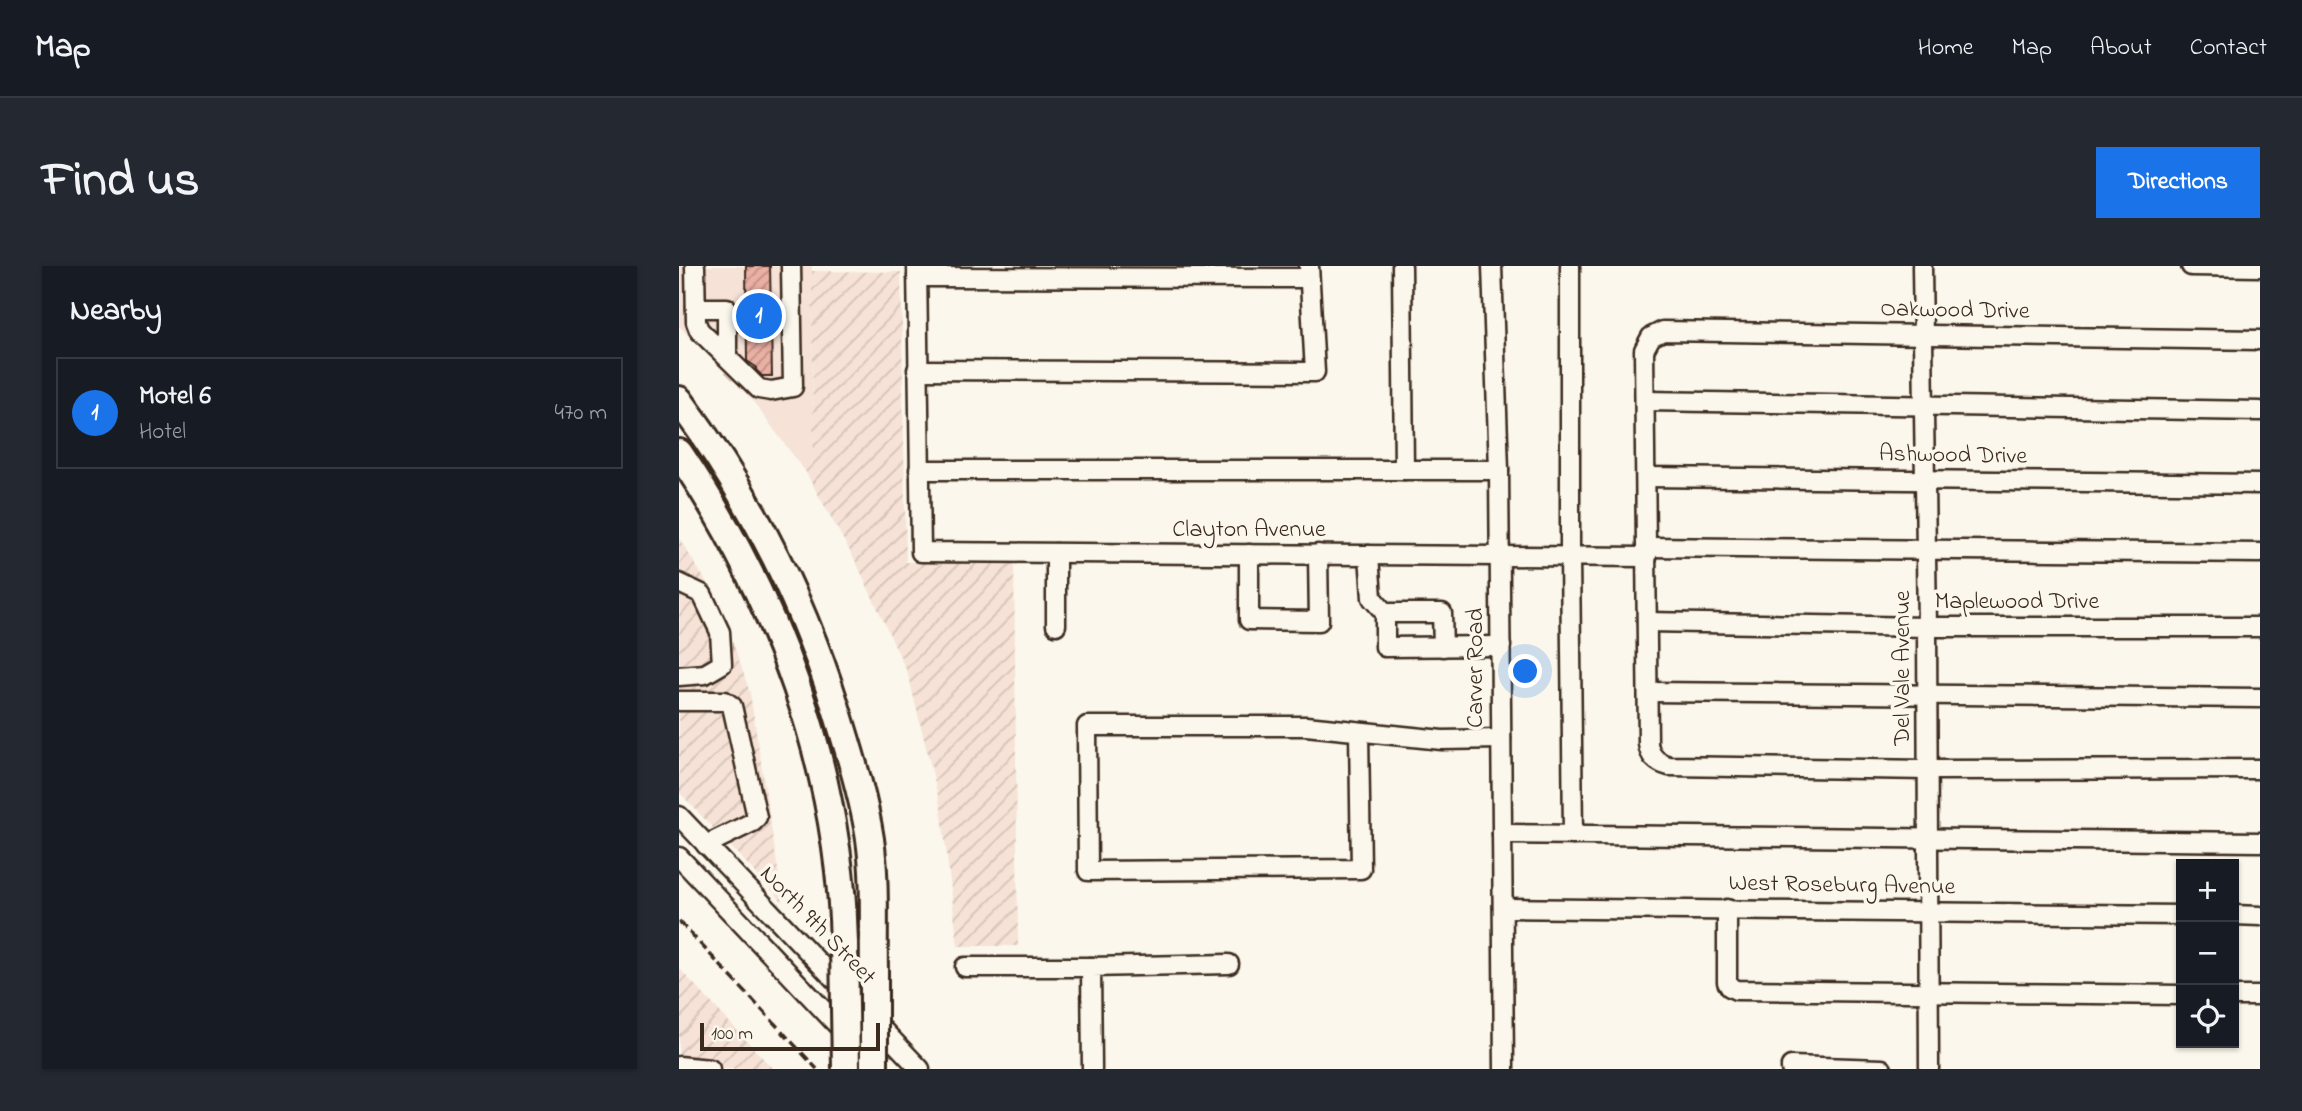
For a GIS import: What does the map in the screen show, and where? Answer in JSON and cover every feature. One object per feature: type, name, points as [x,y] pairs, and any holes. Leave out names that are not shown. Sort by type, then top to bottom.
[{"type":"highway","points":[[679,400],[705,436],[757,520],[801,608],[830,687],[862,794],[870,842],[876,1069]]},
{"type":"highway","points":[[679,453],[744,561],[784,651],[820,768],[841,888],[846,1069]]},
{"type":"street","points":[[695,266],[699,330],[759,389],[771,391],[793,387],[791,266]]},
{"type":"street","points":[[1402,266],[1404,471]]},
{"type":"street","name":"Carver Road","points":[[1492,266],[1499,471],[1504,1069]]},
{"type":"street","points":[[1570,266],[1573,835]]},
{"type":"street","name":"Del Vale Avenue","points":[[1922,266],[1927,550],[1929,1069]]},
{"type":"street","points":[[2191,266],[2260,267]]},
{"type":"street","points":[[918,370],[1315,372],[1309,272],[917,272],[919,475],[1499,471]]},
{"type":"street","points":[[696,308],[727,308],[727,357]]},
{"type":"street","name":"Oakwood Drive","points":[[1645,401],[1644,350],[1651,337],[1663,331],[2260,340]]},
{"type":"street","points":[[2260,411],[1645,401],[1648,743],[1658,762],[1669,765],[1928,770],[2260,769]]},
{"type":"street","name":"Clayton Avenue","points":[[919,475],[921,552],[1570,556],[1647,552],[1927,550],[2260,553]]},
{"type":"street","name":"Ashwood Drive","points":[[1646,477],[2260,484]]},
{"type":"street","points":[[1056,553],[1056,625]]},
{"type":"street","points":[[1249,554],[1249,620],[1319,621],[1318,554]]},
{"type":"street","points":[[1369,555],[1372,598],[1385,613],[1385,647],[1501,646]]},
{"type":"street","points":[[679,583],[686,584],[702,594],[720,632],[722,664],[705,674],[679,676]]},
{"type":"street","points":[[1385,613],[1442,613],[1443,647]]},
{"type":"street","name":"Maplewood Drive","points":[[1647,622],[1927,627],[2260,627]]},
{"type":"street","points":[[1647,692],[2260,698]]},
{"type":"street","points":[[679,701],[725,701],[732,706],[757,817],[753,822],[706,845]]},
{"type":"street","points":[[1359,732],[1361,869],[1088,871],[1087,726],[1306,726],[1442,740],[1501,739]]},
{"type":"street","name":"North 9th Street","points":[[679,816],[920,1069]]},
{"type":"street","points":[[1502,834],[2260,842]]},
{"type":"street","points":[[679,857],[876,1069]]},
{"type":"street","name":"West Roseburg Avenue","points":[[1503,908],[2176,915]]},
{"type":"street","points":[[1727,909],[1727,982],[1737,990],[2176,995]]},
{"type":"street","points":[[2239,915],[2260,916]]},
{"type":"street","points":[[965,967],[1229,964]]},
{"type":"street","points":[[1091,967],[1093,1069]]},
{"type":"street","points":[[2239,996],[2260,996]]},
{"type":"street","points":[[679,1066],[710,1069]]},
{"type":"street","points":[[1791,1068],[1882,1069]]},
{"type":"shaded area","points":[[679,266],[812,266],[813,463],[805,471],[752,400],[679,326]]},
{"type":"shaded area","points":[[812,271],[901,272],[906,562],[1014,562],[1018,946],[958,946],[941,808],[908,674],[857,564],[805,471],[813,463]]},
{"type":"shaded area","points":[[679,538],[720,604],[750,693],[783,902],[679,792]]},
{"type":"shaded area","points":[[679,968],[773,1069],[679,1069]]},
{"type":"building","points":[[746,266],[770,266],[772,376],[762,376],[756,367],[747,361]]},
{"type":"railway","points":[[679,921],[817,1069]]},
{"type":"place","name":"Motel 6","points":[[759,316]]}]
